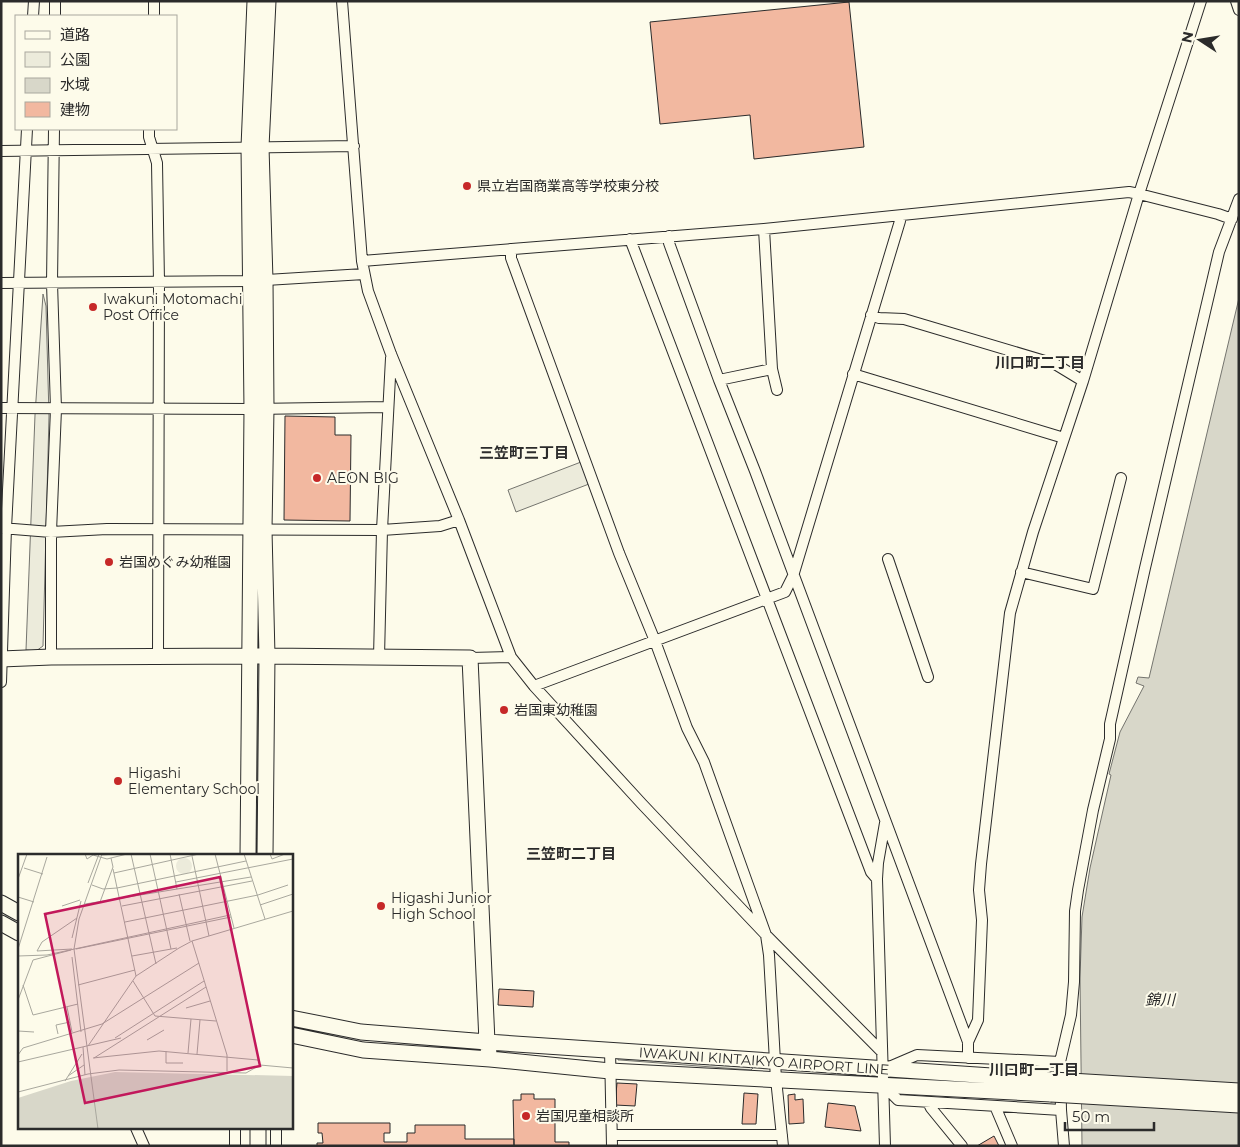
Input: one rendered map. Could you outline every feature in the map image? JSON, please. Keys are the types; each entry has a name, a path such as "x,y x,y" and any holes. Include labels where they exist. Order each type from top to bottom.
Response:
{"street":[{"path":"33,15 34,1"},
{"path":"55,1 55,15"},
{"path":"154,1 154,15"},
{"path":"248,854 249,657 257,529 259,408 255,1"},
{"path":"255,147 268,1"},
{"path":"342,1 362,261 368,291 391,354 459,520 511,657 534,686 642,804 766,935 882,1052"},
{"path":"968,1042 978,1020 982,920 979,890 981,864 1010,613 1200,1"},
{"path":"1236,1 1239,10"},
{"path":"1,682 7,408 18,283 27,130"},
{"path":"51,657 51,532 56,408 52,283 54,130"},
{"path":"149,130 156,163 159,282 158,657"},
{"path":"1,151 354,146"},
{"path":"362,261 511,248 764,230 1119,193 1139,194 1218,214 1232,220"},
{"path":"1064,1146 1060,1062 1071,1015 1074,982 1075,911 1078,890 1093,810 1110,738 1110,724 1145,568 1219,252 1239,199"},
{"path":"534,686 785,592 793,576 900,221 899,216"},
{"path":"764,230 772,369 777,390"},
{"path":"669,236 669,243 719,380 755,471 968,1042 968,1058"},
{"path":"630,239 631,246 871,872 877,879"},
{"path":"511,248 511,258 619,553 655,641 687,728 704,762 766,935 782,1140 612,1140 610,1050"},
{"path":"1,283 258,280 364,274"},
{"path":"871,315 879,318 904,319 1056,364 1083,381"},
{"path":"379,658 382,530 391,354"},
{"path":"719,380 772,369"},
{"path":"853,374 1064,438"},
{"path":"7,408 160,409 387,406"},
{"path":"1022,572 1093,589 1120,478"},
{"path":"4,528 51,532 107,529 382,530 440,526 459,520"},
{"path":"257,529 267,656 265,854"},
{"path":"888,560 928,677"},
{"path":"2,659 267,656 379,658 511,657"},
{"path":"470,658 487,1042 490,1059"},
{"path":"885,822 877,879 886,1146"},
{"path":"1,903 18,912"},
{"path":"1,923 18,932"},
{"name":"IWAKUNI KINTAIKYO AIRPORT LINE","path":"292,1018 361,1032 883,1070 1239,1105"},
{"name":"IWAKUNI KINTAIKYO AIRPORT LINE","path":"292,1035 363,1050 490,1059 610,1071 884,1086 1239,1091"},
{"path":"883,1070 918,1055 1060,1062"},
{"path":"884,1086 898,1100 1061,1110"},
{"path":"928,1102 962,1146"},
{"path":"995,1106 1012,1146"},
{"path":"137,1130 144,1146"},
{"path":"235,1130 235,1146"},
{"path":"258,1130 258,1146"},
{"path":"276,1130 276,1146"}],"green space":[{"path":"43,294 46,306 49,416 43,646 36,651 26,650 35,415"},
{"path":"581,462 589,484 516,512 508,490"},
{"path":"618,1057 753,1065 753,1068 751,1070 618,1060"}],"water":[{"name":"錦川","path":"1239,298 1239,1146 1082,1146 1080,978 1082,917 1090,868 1111,775 1109,774 1120,732 1144,686 1136,683 1138,677 1149,678"}],"building":[{"path":"849,2 864,147 754,159 750,115 660,124 650,22"},
{"name":"AEON BIG","path":"285,416 335,417 335,435 351,435 350,521 284,520"},
{"path":"499,989 534,991 533,1007 498,1005"},
{"path":"617,1083 637,1084 635,1106 615,1105"},
{"path":"744,1093 758,1094 756,1124 742,1124"},
{"path":"521,1094 534,1094 534,1099 555,1099 555,1142 569,1142 569,1146 514,1146 513,1100 521,1100"},
{"path":"795,1094 795,1100 803,1099 804,1123 789,1124 788,1095"},
{"path":"828,1103 855,1106 861,1131 825,1127"},
{"path":"318,1123 390,1123 390,1133 384,1133 384,1142 407,1142 407,1133 415,1133 415,1125 465,1125 465,1139 514,1139 514,1146 317,1146 317,1143 323,1143 322,1133 318,1133"},
{"path":"994,1136 999,1146 977,1146"}],"place":[{"name":"県立岩国商業高等学校東分校","path":"467,186"},
{"name":"Iwakuni Motomachi Post Office","path":"93,307"},
{"name":"AEON BIG","path":"317,478"},
{"name":"岩国めぐみ幼稚園","path":"109,562"},
{"name":"岩国東幼稚園","path":"504,710"},
{"name":"Higashi Elementary School","path":"118,781"},
{"name":"Higashi Junior High School","path":"381,906"},
{"name":"岩国児童相談所","path":"526,1116"}],"district":[{"name":"川口町二丁目","path":"1040,362"},
{"name":"三笠町三丁目","path":"524,452"},
{"name":"三笠町二丁目","path":"571,853"},
{"name":"川口町一丁目","path":"1034,1069"}]}
